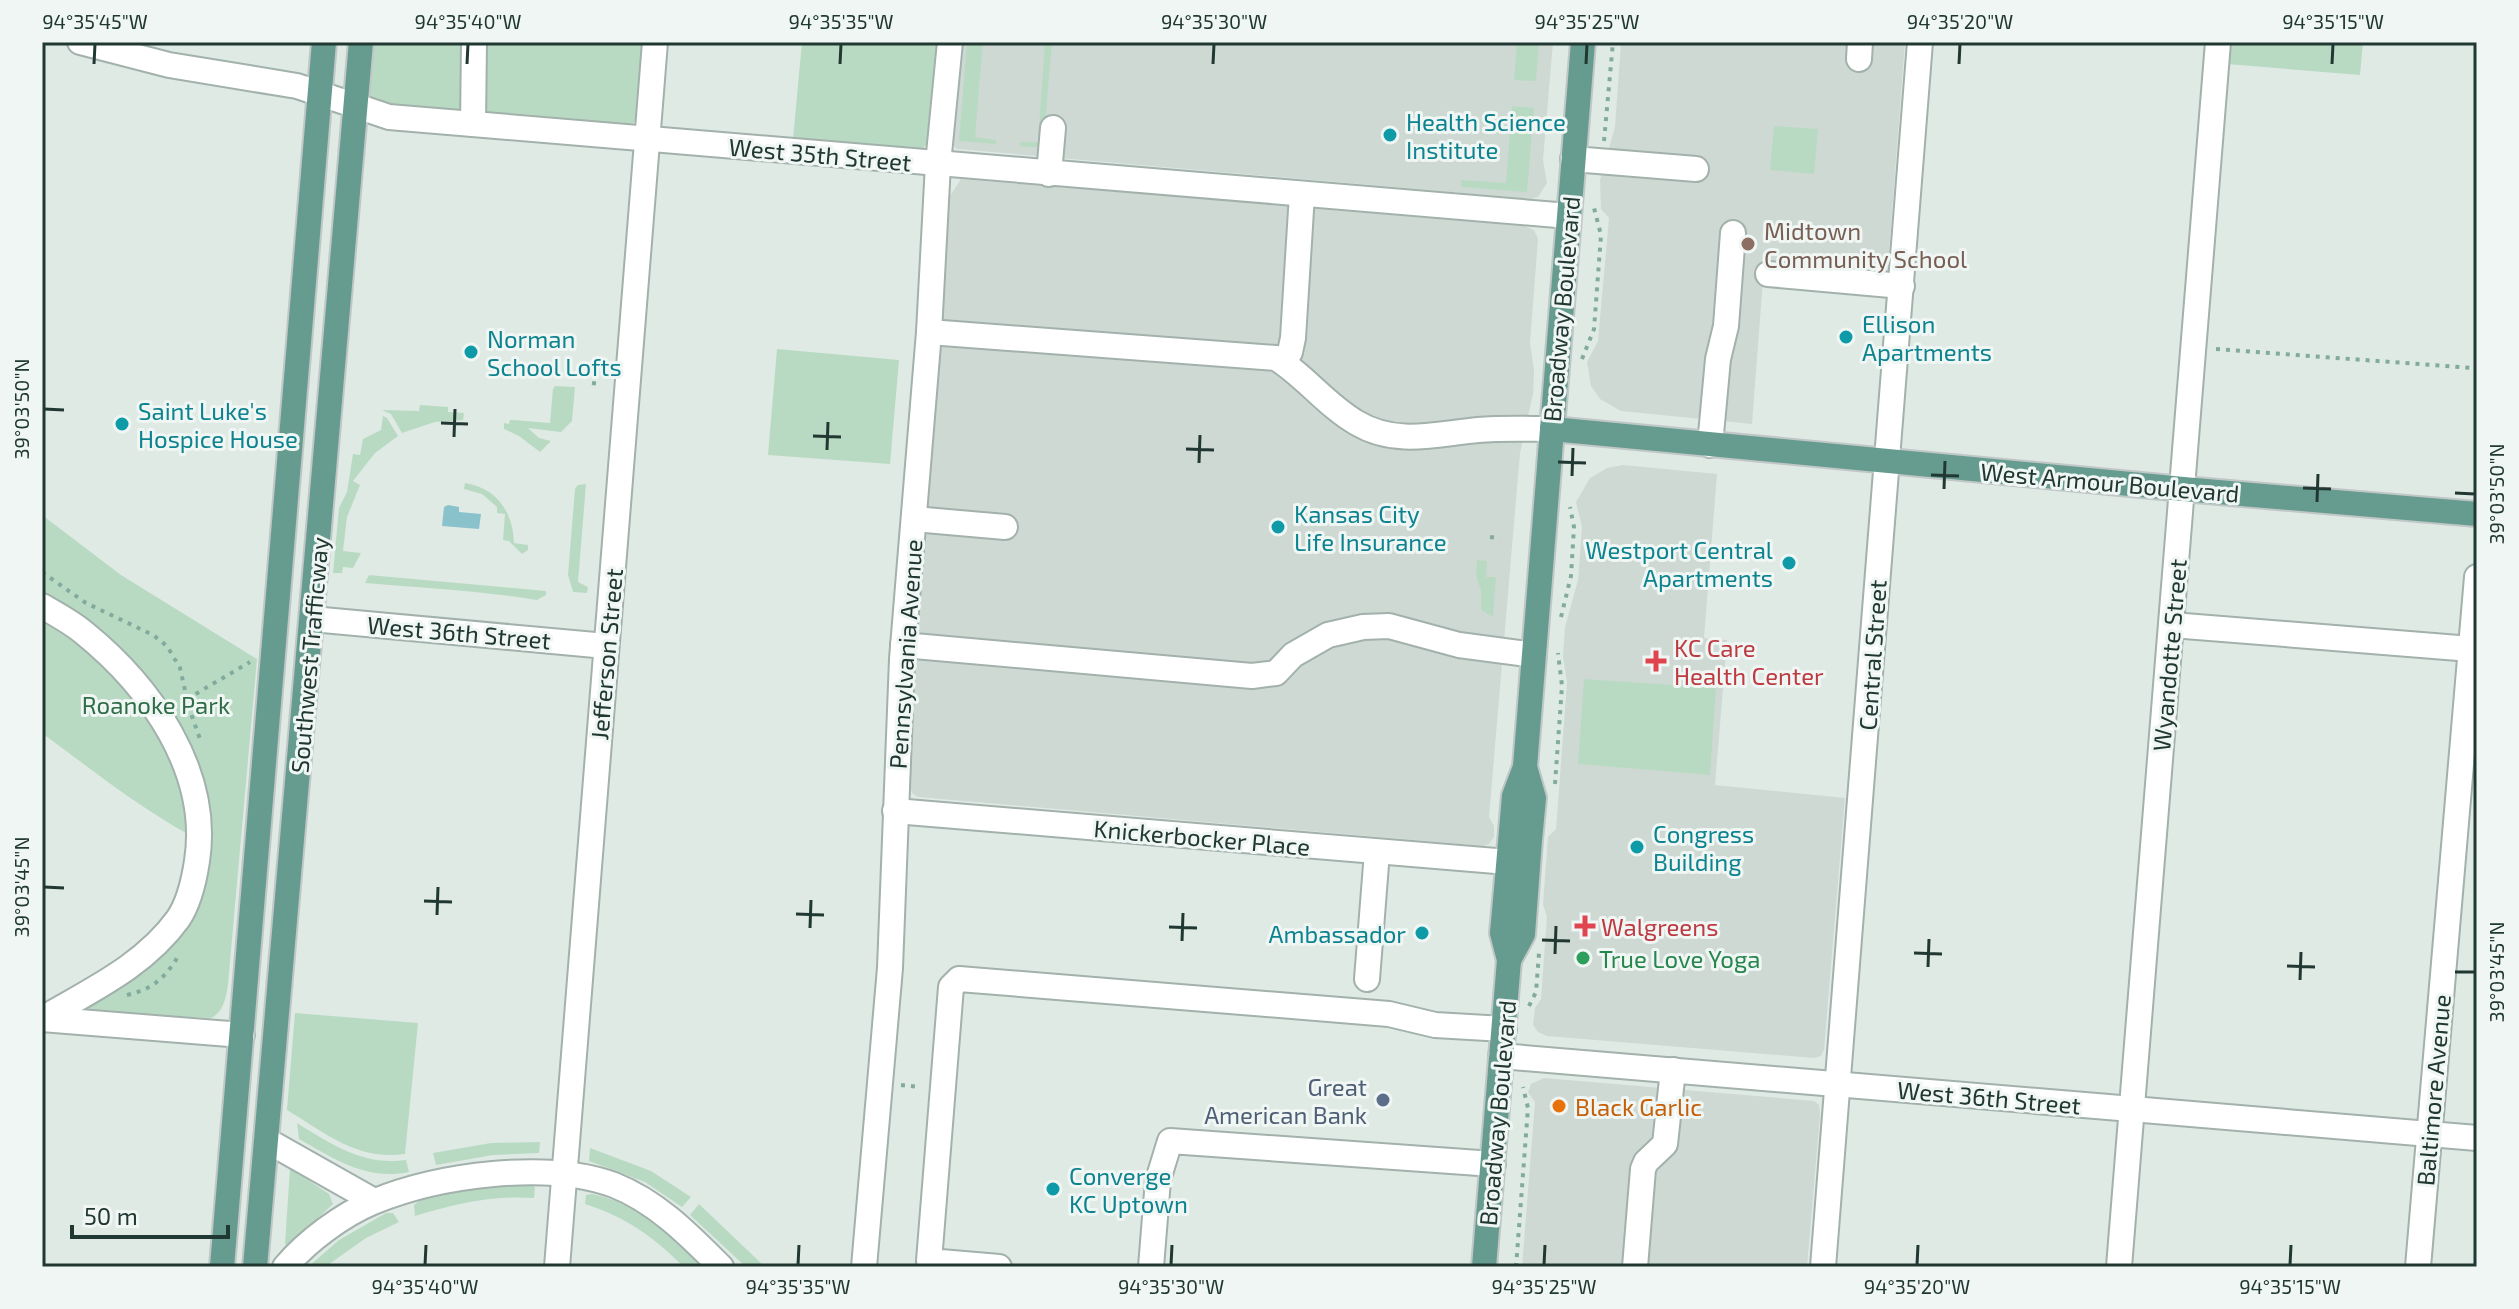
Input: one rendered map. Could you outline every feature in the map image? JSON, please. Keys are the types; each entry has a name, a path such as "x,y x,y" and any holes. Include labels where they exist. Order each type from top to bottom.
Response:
{"main road":[{"name":"Southwest Trafficway","path":"222,1267 324,42"},
{"name":"Southwest Trafficway","path":"255,1267 361,42"},
{"name":"Broadway Boulevard","path":"1484,1267 1509,960 1502,933 1514,796 1525,767 1546,653 1552,429 1583,42"},
{"name":"West Armour Boulevard","path":"1552,429 2477,514"},
{"name":"Broadway Boulevard","path":"1509,960 1523,934 1534,798 1525,767"}],"street":[{"name":"West 35th Street","path":"80,42 169,65 297,86 389,117 1569,216"},
{"path":"473,124 474,42"},
{"name":"Jefferson Street","path":"557,1267 655,42"},
{"name":"Pennsylvania Avenue","path":"864,1267 890,968 903,645 929,332 938,164 950,42"},
{"name":"Central Street","path":"1823,1267 1920,42"},
{"name":"Wyandotte Street","path":"2119,1267 2218,42"},
{"path":"1049,174 1053,128"},
{"path":"1573,159 1696,169"},
{"path":"1283,362 1290,352 1293,338 1302,194"},
{"path":"1710,445 1718,359 1726,326 1733,233"},
{"path":"1768,274 1902,286"},
{"path":"929,332 1276,358 1292,367 1321,398 1358,423 1402,438 1479,430 1552,429"},
{"path":"914,519 1005,527"},
{"name":"Baltimore Avenue","path":"2418,1267 2477,577"},
{"path":"42,606 81,630 115,660 145,693 175,740 189,772 197,806 199,848 193,884 179,917 142,959 42,1019"},
{"name":"West 36th Street","path":"312,619 606,646"},
{"path":"2172,625 2471,649"},
{"path":"903,645 1252,676 1276,673 1293,655 1328,635 1363,627 1389,626 1459,645 1546,653"},
{"name":"Knickerbocker Place","path":"895,811 1508,862"},
{"path":"1367,979 1377,852"},
{"path":"999,1267 929,1261 951,987 959,979 1389,1014 1435,1025 1504,1029"},
{"path":"42,1019 242,1035"},
{"name":"West 36th Street","path":"1501,1056 2477,1138"},
{"path":"1635,1267 1643,1169 1665,1144 1673,1070"},
{"path":"266,1140 374,1201"},
{"path":"1151,1267 1158,1180 1170,1141 1493,1164"},
{"path":"285,1267 296,1254 349,1215 374,1201 461,1177 539,1172 565,1174 614,1185 661,1210 721,1267"}],"path":[{"path":"1598,161 1606,133 1613,42"},
{"path":"1580,368 1593,335 1601,235 1592,199"},
{"path":"2216,349 2472,368"},
{"path":"592,383 599,384"},
{"path":"1559,628 1571,576 1574,527 1570,496"},
{"path":"1490,537 1500,538"},
{"path":"42,572 86,603 153,635 167,646 180,668 201,743"},
{"path":"1546,653 1562,686 1554,791"},
{"path":"187,699 253,660"},
{"path":"1528,1018 1537,987 1540,939"},
{"path":"99,986 107,1000 153,987 172,968 184,946"},
{"path":"1516,1267 1528,1108 1523,1083"},
{"path":"905,1086 913,1086"}],"shaded area":[{"path":"957,42 1553,42 1543,160 1547,183 1538,197 1531,199 957,149 951,143"},
{"name":"Midtown Community School","path":"1621,42 1905,42 1887,278 1764,267 1752,424 1621,411 1600,399 1591,386 1587,362 1598,341 1609,218 1601,209 1600,180 1615,127"},
{"path":"961,179 1524,226 1534,230 1538,239 1530,343 1534,370 1533,394 1520,453 1489,817 1494,826 1494,837 1489,844 1483,846 918,797 912,793 907,777 949,197"},
{"path":"1623,465 1717,474 1704,638 1727,640 1715,785 1845,798 1824,1050 1821,1056 1814,1058 1547,1036 1538,1032 1533,1025 1535,1008 1541,999 1547,917 1543,904 1548,837 1556,829 1567,683 1563,656 1565,627 1578,580 1582,527 1576,502 1590,478 1607,468"},
{"path":"1544,1078 1814,1101 1819,1105 1820,1115 1807,1267 1522,1267 1535,1102 1528,1092 1531,1084"}],"green space":[{"path":"373,42 644,42 638,117 632,125 378,103 369,96"},
{"path":"802,42 937,42 928,143 920,151 793,139"},
{"path":"967,42 983,42 975,137 995,140 995,144 959,141"},
{"path":"1045,42 1052,42 1043,148 1020,146 1020,142 1038,142"},
{"path":"1517,42 1539,42 1536,81 1514,80"},
{"path":"2229,42 2363,42 2360,75 2227,64"},
{"path":"1512,106 1534,108 1527,192 1461,187 1461,180 1506,183"},
{"path":"1774,126 1818,129 1814,174 1770,170"},
{"path":"777,349 899,360 890,464 768,455"},
{"path":"555,386 575,387 572,421 561,432 528,428 539,438 551,441 540,452 504,429 504,423 509,424 513,420 550,423"},
{"path":"420,405 448,407 448,412 464,413 463,420 435,422 402,433 391,414 382,410 419,411"},
{"path":"383,416 398,436 375,453 353,481 360,485 347,517 343,551 361,553 353,568 343,567 342,573 333,573 339,508 347,492 353,454 360,455 363,439 381,430"},
{"path":"465,483 486,490 501,503 510,521 514,543 528,545 528,550 522,554 509,541 503,540 505,514 497,513 497,507 482,494 464,489"},
{"path":"586,484 578,582 588,587 587,593 573,592 568,575 575,489 578,485"},
{"name":"Roanoke Park","path":"42,515 121,575 257,659 228,986 221,1008 211,1018 91,1013 89,1008 90,1004 154,958 207,844 143,806 42,733"},
{"path":"1477,560 1487,561 1486,577 1496,577 1493,617 1481,610"},
{"path":"369,575 546,591 546,595 537,600 365,583"},
{"path":"1584,679 1716,688 1710,775 1578,764"},
{"path":"295,1013 418,1023 405,1154 388,1155 357,1149 287,1110"},
{"path":"297,1123 362,1157 406,1160 409,1172 365,1171 338,1161 299,1139"},
{"path":"540,1142 539,1153 493,1155 436,1165 433,1153 491,1143"},
{"path":"590,1148 651,1171 691,1197 682,1207 645,1182 589,1161"},
{"path":"290,1168 329,1194 333,1204 287,1247 285,1244"},
{"path":"501,1184 530,1184 535,1187 534,1198 474,1201 415,1216 414,1205 431,1195"},
{"path":"586,1195 609,1198 639,1213 666,1232 703,1266 684,1267 639,1229 585,1204"},
{"path":"699,1204 765,1267 746,1267 690,1215"},
{"path":"386,1213 393,1213 399,1222 366,1238 325,1267 308,1267 339,1240"}],"water":[{"path":"444,507 459,507 459,512 481,514 479,529 442,526"}],"place":[{"name":"Health Science Institute","path":"1390,135"},
{"name":"Midtown Community School","path":"1748,244"},
{"name":"Ellison Apartments","path":"1846,337"},
{"name":"Norman School Lofts","path":"471,352"},
{"name":"Saint Luke's Hospice House","path":"122,424"},
{"name":"Kansas City Life Insurance","path":"1278,527"},
{"name":"Westport Central Apartments","path":"1789,563"},
{"name":"KC Care Health Center","path":"1656,661"},
{"name":"Congress Building","path":"1637,847"},
{"name":"Walgreens","path":"1585,926"},
{"name":"Ambassador","path":"1422,933"},
{"name":"True Love Yoga","path":"1583,958"},
{"name":"Great American Bank","path":"1383,1100"},
{"name":"Black Garlic","path":"1559,1106"},
{"name":"Converge KC Uptown","path":"1053,1189"}]}
